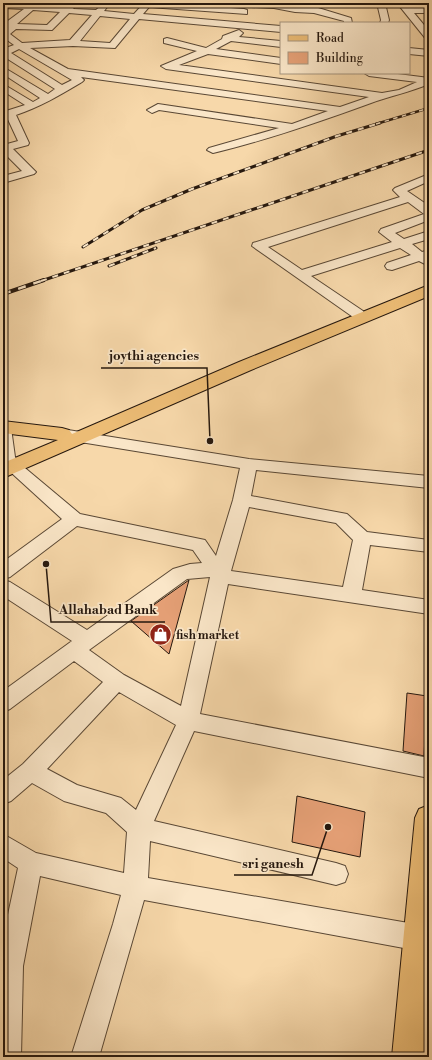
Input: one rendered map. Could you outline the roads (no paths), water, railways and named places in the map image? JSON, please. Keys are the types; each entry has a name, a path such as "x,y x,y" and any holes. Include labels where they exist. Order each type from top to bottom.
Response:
{"main road":[{"path":"6,463 429,285"},
{"path":"3,428 71,435 245,366 429,290"},
{"path":"409,1057 429,818"}],"street":[{"path":"5,3 3,5 34,5 68,11 217,24 225,23 254,5"},
{"path":"49,28 68,11 74,3"},
{"path":"72,43 107,3"},
{"path":"3,52 20,46 72,43 112,46 138,17 148,3 221,6 244,12"},
{"path":"230,3 274,5 294,9 316,10 348,20 348,22"},
{"path":"381,3 384,22"},
{"path":"4,147 24,143 6,111 33,106 79,80 20,46 5,34 9,24 14,22 34,5"},
{"path":"403,6 411,11 429,10"},
{"path":"403,6 426,34"},
{"path":"225,23 240,29 279,38"},
{"path":"9,24 66,29 82,32"},
{"path":"230,38 240,29"},
{"path":"9,37 82,32"},
{"path":"156,72 184,58 207,51 218,41 230,38 279,38"},
{"path":"167,41 280,68"},
{"path":"218,41 280,54"},
{"path":"410,42 429,44"},
{"path":"410,51 429,53"},
{"path":"3,52 63,90"},
{"path":"184,58 280,68"},
{"path":"410,60 429,61"},
{"path":"6,74 33,70 52,65"},
{"path":"166,66 382,96"},
{"path":"252,99 267,80 280,68"},
{"path":"65,72 278,103 340,110"},
{"path":"6,74 48,98"},
{"path":"218,83 227,74"},
{"path":"300,74 314,78 341,80"},
{"path":"128,82 151,75 218,83 362,105"},
{"path":"96,88 106,78"},
{"path":"293,94 314,78"},
{"path":"368,78 429,81"},
{"path":"368,78 402,92"},
{"path":"213,150 293,127 340,110 362,105 382,96 402,92 429,81"},
{"path":"3,87 33,106"},
{"path":"191,124 203,113 207,102 219,94"},
{"path":"157,97 172,98"},
{"path":"207,102 229,105"},
{"path":"271,112 278,103"},
{"path":"152,110 158,107 293,127"},
{"path":"293,115 315,119"},
{"path":"236,130 266,135"},
{"path":"3,180 30,172 4,147"},
{"path":"429,177 398,190 429,212"},
{"path":"358,314 258,246 408,198"},
{"path":"426,257 402,244 385,232 429,216"},
{"path":"301,275 402,244 426,239"},
{"path":"392,266 426,257"},
{"path":"3,428 6,463 74,519 199,546 218,573"},
{"path":"71,435 249,464 427,482"},
{"path":"85,1057 126,924 135,887 139,828 188,721 218,573 242,500 249,464"},
{"path":"242,500 341,518 362,538 429,546"},
{"path":"3,572 74,519"},
{"path":"351,596 362,538"},
{"path":"3,702 180,574 190,570 218,573 351,596 429,607"},
{"path":"3,588 80,645 117,681 188,721 429,768"},
{"path":"3,794 31,771 117,681"},
{"path":"31,771 72,794 113,805 139,828 336,874"},
{"path":"3,845 31,863 135,887 420,938"},
{"path":"6,1057 6,986 31,863"}],"railway":[{"path":"376,124 429,108"},
{"path":"83,247 142,210 192,189 337,136 380,123"},
{"path":"41,281 429,150"},
{"path":"109,266 156,248"},
{"path":"3,294 44,280"}],"place":[{"name":"joythi agencies","path":"210,441"},
{"name":"Allahabad Bank","path":"46,564"},
{"name":"fish market","path":"161,635"},
{"name":"sri ganesh","path":"328,827"}]}
